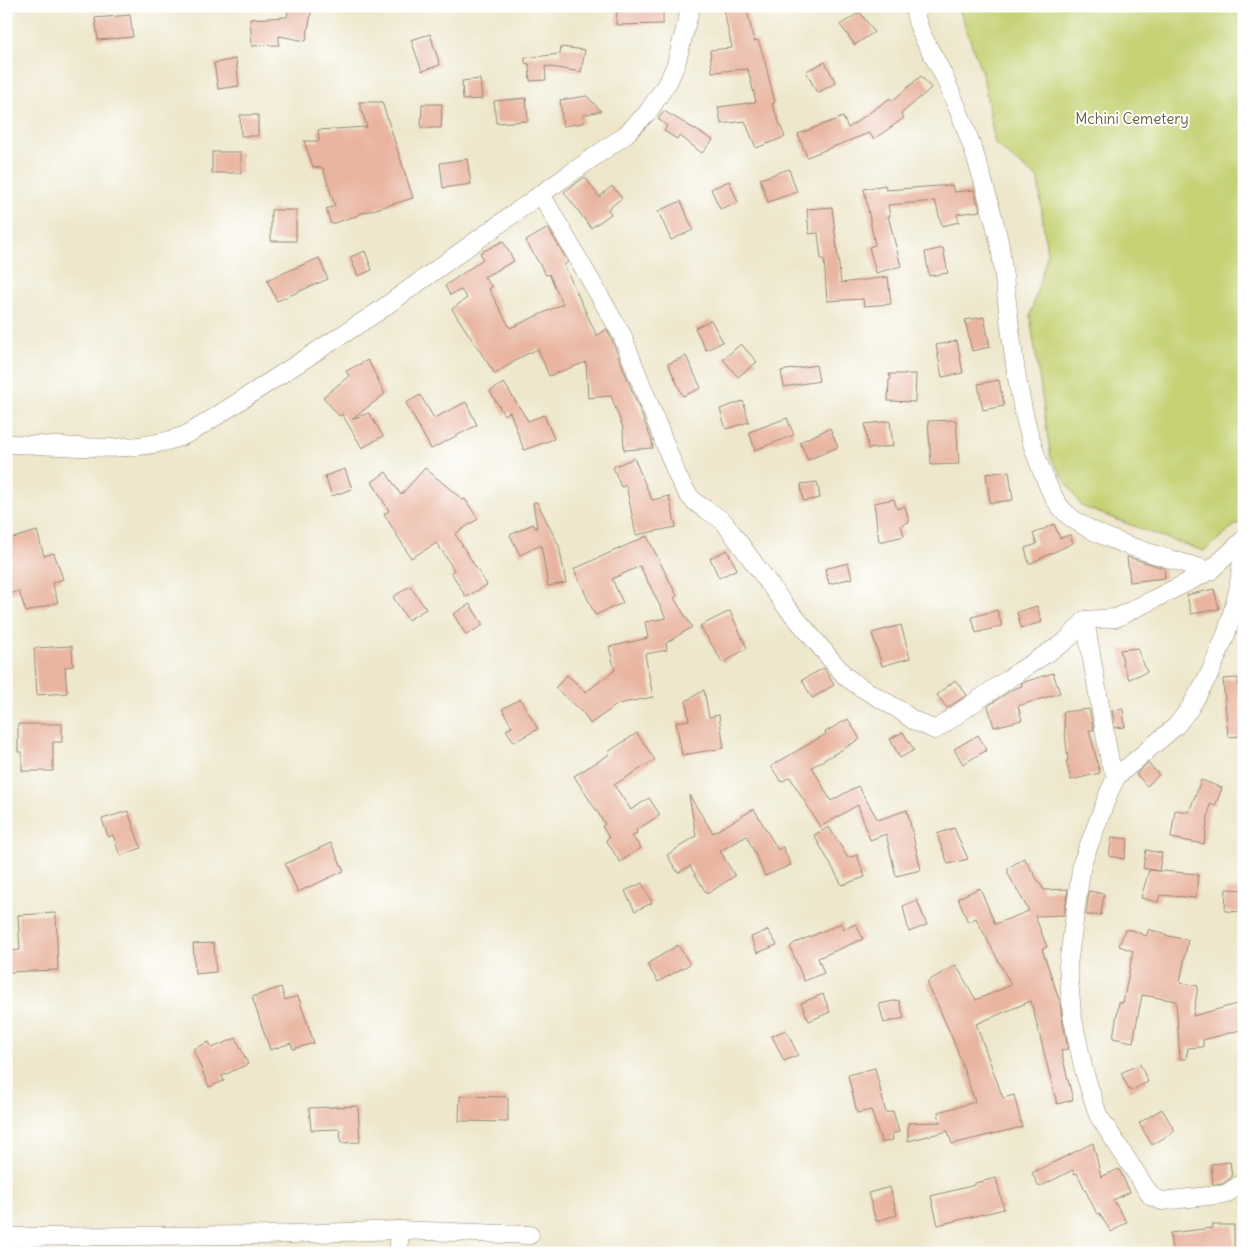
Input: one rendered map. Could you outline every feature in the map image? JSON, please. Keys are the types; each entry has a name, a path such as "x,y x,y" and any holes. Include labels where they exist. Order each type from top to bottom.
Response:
{"street":[{"path":"6,444 118,448 147,445 181,437 201,426 376,313 624,136 648,112 669,80 676,64 691,6"},
{"path":"914,6 921,33 944,77 963,122 982,176 1000,245 1007,309 1023,410 1034,452 1050,492 1062,510 1084,527 1115,540 1210,571"},
{"path":"541,194 622,335 674,468 684,488 693,500 724,522 784,604 845,676 913,720 935,730 1066,641 1085,620 1116,618 1210,571 1244,539"},
{"path":"1244,544 1236,599 1228,632 1210,672 1190,708 1176,726 1118,776 1110,790 1082,863 1068,965 1072,1014 1084,1071 1098,1115 1150,1196 1162,1200 1226,1194 1244,1182"},
{"path":"1085,620 1110,762 1118,776"},
{"path":"6,1237 265,1235 399,1230 530,1235"},
{"path":"399,1230 399,1253"}],"green space":[{"name":"Mchini Cemetery","path":"958,6 1244,6 1244,521 1234,526 1204,551 1081,506 1051,458 1030,316 1047,255 1038,179 995,144 983,76"}],"building":[{"path":"289,6 312,8 306,41 279,36 279,45 252,46 250,19 287,17"},
{"path":"617,6 663,7 663,24 616,25"},
{"path":"723,6 746,6 754,41 758,40 764,58 775,103 772,104 785,137 756,148 745,121 721,124 718,107 756,102 748,69 712,72 710,50 732,48"},
{"path":"860,12 874,32 855,45 840,25"},
{"path":"130,15 133,37 98,40 95,18"},
{"path":"430,34 440,65 422,71 411,40"},
{"path":"561,47 585,50 581,72 545,66 546,80 530,81 529,64 525,63 525,58 560,54"},
{"path":"236,59 239,86 218,89 214,63"},
{"path":"825,62 836,83 817,93 806,71"},
{"path":"921,76 931,88 901,114 904,118 874,139 869,133 807,157 798,134 843,117 848,128 890,98 892,101"},
{"path":"480,79 482,99 463,100 462,81"},
{"path":"587,96 601,111 583,115 584,123 563,126 560,100"},
{"path":"526,98 528,121 496,123 494,101"},
{"path":"359,102 382,102 413,198 331,224 326,209 335,206 323,168 313,167 304,141 319,141 318,130 367,127"},
{"path":"422,104 442,104 441,128 421,128"},
{"path":"664,111 713,140 702,153 679,135 677,139 664,131 667,126 658,119"},
{"path":"240,115 258,115 258,136 241,136"},
{"path":"212,152 241,152 241,173 212,173"},
{"path":"467,159 471,184 443,188 440,163"},
{"path":"789,169 797,192 768,202 760,179"},
{"path":"585,177 599,197 612,186 622,198 608,209 611,214 591,228 564,192"},
{"path":"729,181 738,202 720,209 711,189"},
{"path":"885,185 886,190 952,185 954,192 974,190 980,211 957,214 959,222 942,226 935,201 888,205 890,216 888,216 901,266 876,273 869,247 875,245 864,189"},
{"path":"681,201 693,230 671,240 658,211"},
{"path":"832,207 841,283 888,277 891,304 864,306 863,299 827,301 824,259 821,259 818,233 809,234 807,209"},
{"path":"271,210 296,210 296,241 271,241"},
{"path":"548,228 568,262 564,265 597,336 607,329 652,441 653,448 624,450 623,428 611,396 588,398 586,362 549,376 538,349 495,374 452,309 467,298 461,290 450,295 445,286 483,259 480,253 503,241 514,261 484,277 492,287 489,289 510,328 563,304 549,274 546,275 526,241"},
{"path":"943,248 948,273 929,276 925,252"},
{"path":"365,251 372,270 358,276 350,257"},
{"path":"319,258 328,279 277,301 267,280"},
{"path":"984,317 990,347 972,351 965,320"},
{"path":"711,320 723,342 706,350 695,328"},
{"path":"957,341 963,373 942,377 936,345"},
{"path":"741,344 757,362 738,377 723,359"},
{"path":"686,356 701,388 683,396 668,364"},
{"path":"368,360 385,394 352,419 369,413 383,436 362,448 342,414 339,416 323,397 349,376 346,371"},
{"path":"816,365 819,381 784,387 781,371"},
{"path":"889,374 916,374 915,402 888,401 889,380 891,379"},
{"path":"999,380 1004,406 983,410 978,384"},
{"path":"504,383 528,421 544,415 554,439 524,450 510,412 504,415 490,391"},
{"path":"420,395 434,418 466,402 477,425 431,449 406,403"},
{"path":"743,401 749,422 726,429 720,409"},
{"path":"787,418 794,435 755,450 749,432"},
{"path":"956,420 959,464 931,465 928,421"},
{"path":"890,421 893,446 868,449 865,424"},
{"path":"830,428 838,447 808,460 800,442"},
{"path":"634,458 652,500 669,496 676,527 636,535 626,485 621,487 613,467"},
{"path":"425,468 463,500 465,499 478,519 455,534 487,585 466,597 451,572 454,570 437,543 411,558 384,514 389,511 372,482 386,472 401,495"},
{"path":"345,469 352,489 332,496 325,476"},
{"path":"1009,471 1013,500 990,503 986,474"},
{"path":"817,482 820,498 803,501 801,484"},
{"path":"894,499 897,509 905,506 909,522 901,525 904,536 879,542 874,503"},
{"path":"537,502 559,546 566,583 548,586 541,545 520,555 510,535 533,524 537,528 533,503"},
{"path":"1054,524 1060,538 1070,535 1073,543 1029,564 1025,548 1037,544 1033,534"},
{"path":"37,531 44,556 54,553 63,579 52,583 58,602 26,612 19,591 10,594 6,581 6,540"},
{"path":"647,536 677,596 674,598 692,627 666,643 667,650 645,654 653,697 618,704 590,724 585,715 555,688 567,675 586,692 615,670 609,647 648,638 645,622 666,618 640,566 612,579 623,603 595,615 574,569"},
{"path":"727,550 737,569 719,578 710,558"},
{"path":"1127,557 1164,568 1165,578 1130,582"},
{"path":"848,563 852,578 829,584 825,569"},
{"path":"410,586 426,609 408,620 393,597"},
{"path":"1214,589 1219,609 1191,614 1187,595"},
{"path":"470,604 483,625 466,635 453,614"},
{"path":"1037,606 1042,622 1021,628 1017,612"},
{"path":"997,610 1002,626 976,633 972,617"},
{"path":"730,611 747,648 723,663 700,626"},
{"path":"901,625 910,658 882,666 872,633"},
{"path":"72,646 73,666 65,667 67,693 37,695 34,648"},
{"path":"1137,648 1147,672 1129,679 1122,662 1120,650"},
{"path":"824,668 834,685 812,698 802,680"},
{"path":"1053,673 1060,693 1018,706 1022,720 994,727 988,706 1013,689 1022,686 1021,683"},
{"path":"1238,678 1242,736 1228,737 1223,679"},
{"path":"955,680 967,695 947,708 937,695"},
{"path":"704,690 709,717 719,715 724,748 682,755 676,722 689,720 686,701"},
{"path":"520,699 538,729 514,742 506,730 512,727 502,709"},
{"path":"1089,709 1094,730 1089,730 1100,773 1071,780 1066,761 1068,761 1063,712"},
{"path":"1123,709 1125,727 1115,728 1112,710"},
{"path":"848,719 860,739 812,767 831,801 858,786 878,820 907,810 921,870 896,876 886,834 870,840 858,805 820,827 790,777 781,782 771,766"},
{"path":"18,724 62,724 62,742 53,742 53,771 22,771 22,752 18,752"},
{"path":"903,732 914,750 900,758 890,739"},
{"path":"637,733 655,760 614,785 631,810 649,798 660,815 636,830 637,833 632,836 641,848 620,862 606,840 609,838 602,826 605,824 574,776 610,754 608,752"},
{"path":"978,735 987,750 963,764 954,749"},
{"path":"1148,763 1159,775 1147,786 1136,774"},
{"path":"1201,780 1222,788 1215,806 1210,804 1204,844 1171,838 1175,810 1189,812"},
{"path":"689,795 713,833 754,809 778,850 783,847 791,865 765,876 747,836 720,851 735,876 707,894 690,866 678,873 667,855 696,836"},
{"path":"128,811 141,848 120,856 113,835 108,837 102,819"},
{"path":"829,827 848,858 857,855 865,877 842,885 814,835"},
{"path":"954,828 968,859 948,864 937,834"},
{"path":"1112,837 1128,839 1124,859 1109,856"},
{"path":"331,843 344,871 298,892 285,864"},
{"path":"1146,850 1162,853 1159,871 1143,868"},
{"path":"1024,858 1044,890 1068,889 1064,915 1035,916 1047,947 1042,949 1060,1002 1068,1049 1061,1051 1073,1100 1057,1104 1031,1001 976,1024 1003,1098 1014,1095 1022,1127 952,1144 948,1131 908,1141 908,1123 940,1122 938,1112 975,1102 956,1047 937,1003 928,988 928,981 956,965 976,1000 1011,985 976,918 968,922 958,898 980,888 995,924 1029,911 1008,874 1008,868"},
{"path":"1149,870 1198,874 1196,898 1160,895 1158,902 1141,898"},
{"path":"642,883 652,903 635,911 625,891"},
{"path":"1226,889 1244,890 1244,912 1225,911"},
{"path":"1089,891 1104,894 1101,915 1086,915"},
{"path":"917,900 927,925 909,932 903,906"},
{"path":"56,913 58,970 9,972 9,951 20,950 18,915"},
{"path":"842,923 844,929 856,924 863,939 818,958 824,973 804,981 790,947 795,943"},
{"path":"1149,929 1168,936 1188,940 1180,983 1198,986 1193,1016 1244,1002 1244,1029 1203,1040 1203,1047 1188,1048 1186,1059 1180,1059 1176,1001 1142,995 1133,1042 1113,1038 1119,1002 1123,1003 1133,951 1119,946 1125,930 1132,930 1146,936"},
{"path":"768,930 777,945 757,953 751,937"},
{"path":"214,943 216,972 195,974 193,944"},
{"path":"678,945 690,964 658,982 647,964"},
{"path":"281,987 285,1000 298,996 314,1043 293,1049 291,1043 270,1050 252,997"},
{"path":"823,994 830,1012 809,1021 801,1003"},
{"path":"899,1000 904,1018 884,1023 879,1004"},
{"path":"786,1030 798,1055 784,1061 772,1036"},
{"path":"236,1038 248,1064 222,1076 224,1081 209,1087 193,1049 209,1042 212,1048"},
{"path":"1140,1064 1148,1082 1130,1091 1121,1073"},
{"path":"875,1068 886,1113 893,1111 899,1132 892,1134 893,1140 882,1143 871,1110 857,1113 848,1075"},
{"path":"460,1096 508,1097 508,1122 459,1121"},
{"path":"358,1106 360,1142 341,1143 340,1129 311,1130 309,1108"},
{"path":"1162,1109 1175,1131 1152,1145 1139,1123"},
{"path":"1093,1143 1101,1177 1119,1169 1130,1192 1113,1200 1127,1222 1111,1232 1099,1213 1097,1214 1077,1173 1074,1174 1073,1170 1039,1187 1032,1173"},
{"path":"1230,1162 1232,1177 1222,1184 1213,1185 1211,1164"},
{"path":"996,1178 1004,1209 938,1225 931,1196"},
{"path":"890,1187 897,1215 876,1221 868,1193"},
{"path":"1212,1225 1234,1225 1234,1252 1172,1253 1170,1233 1212,1228"}]}
